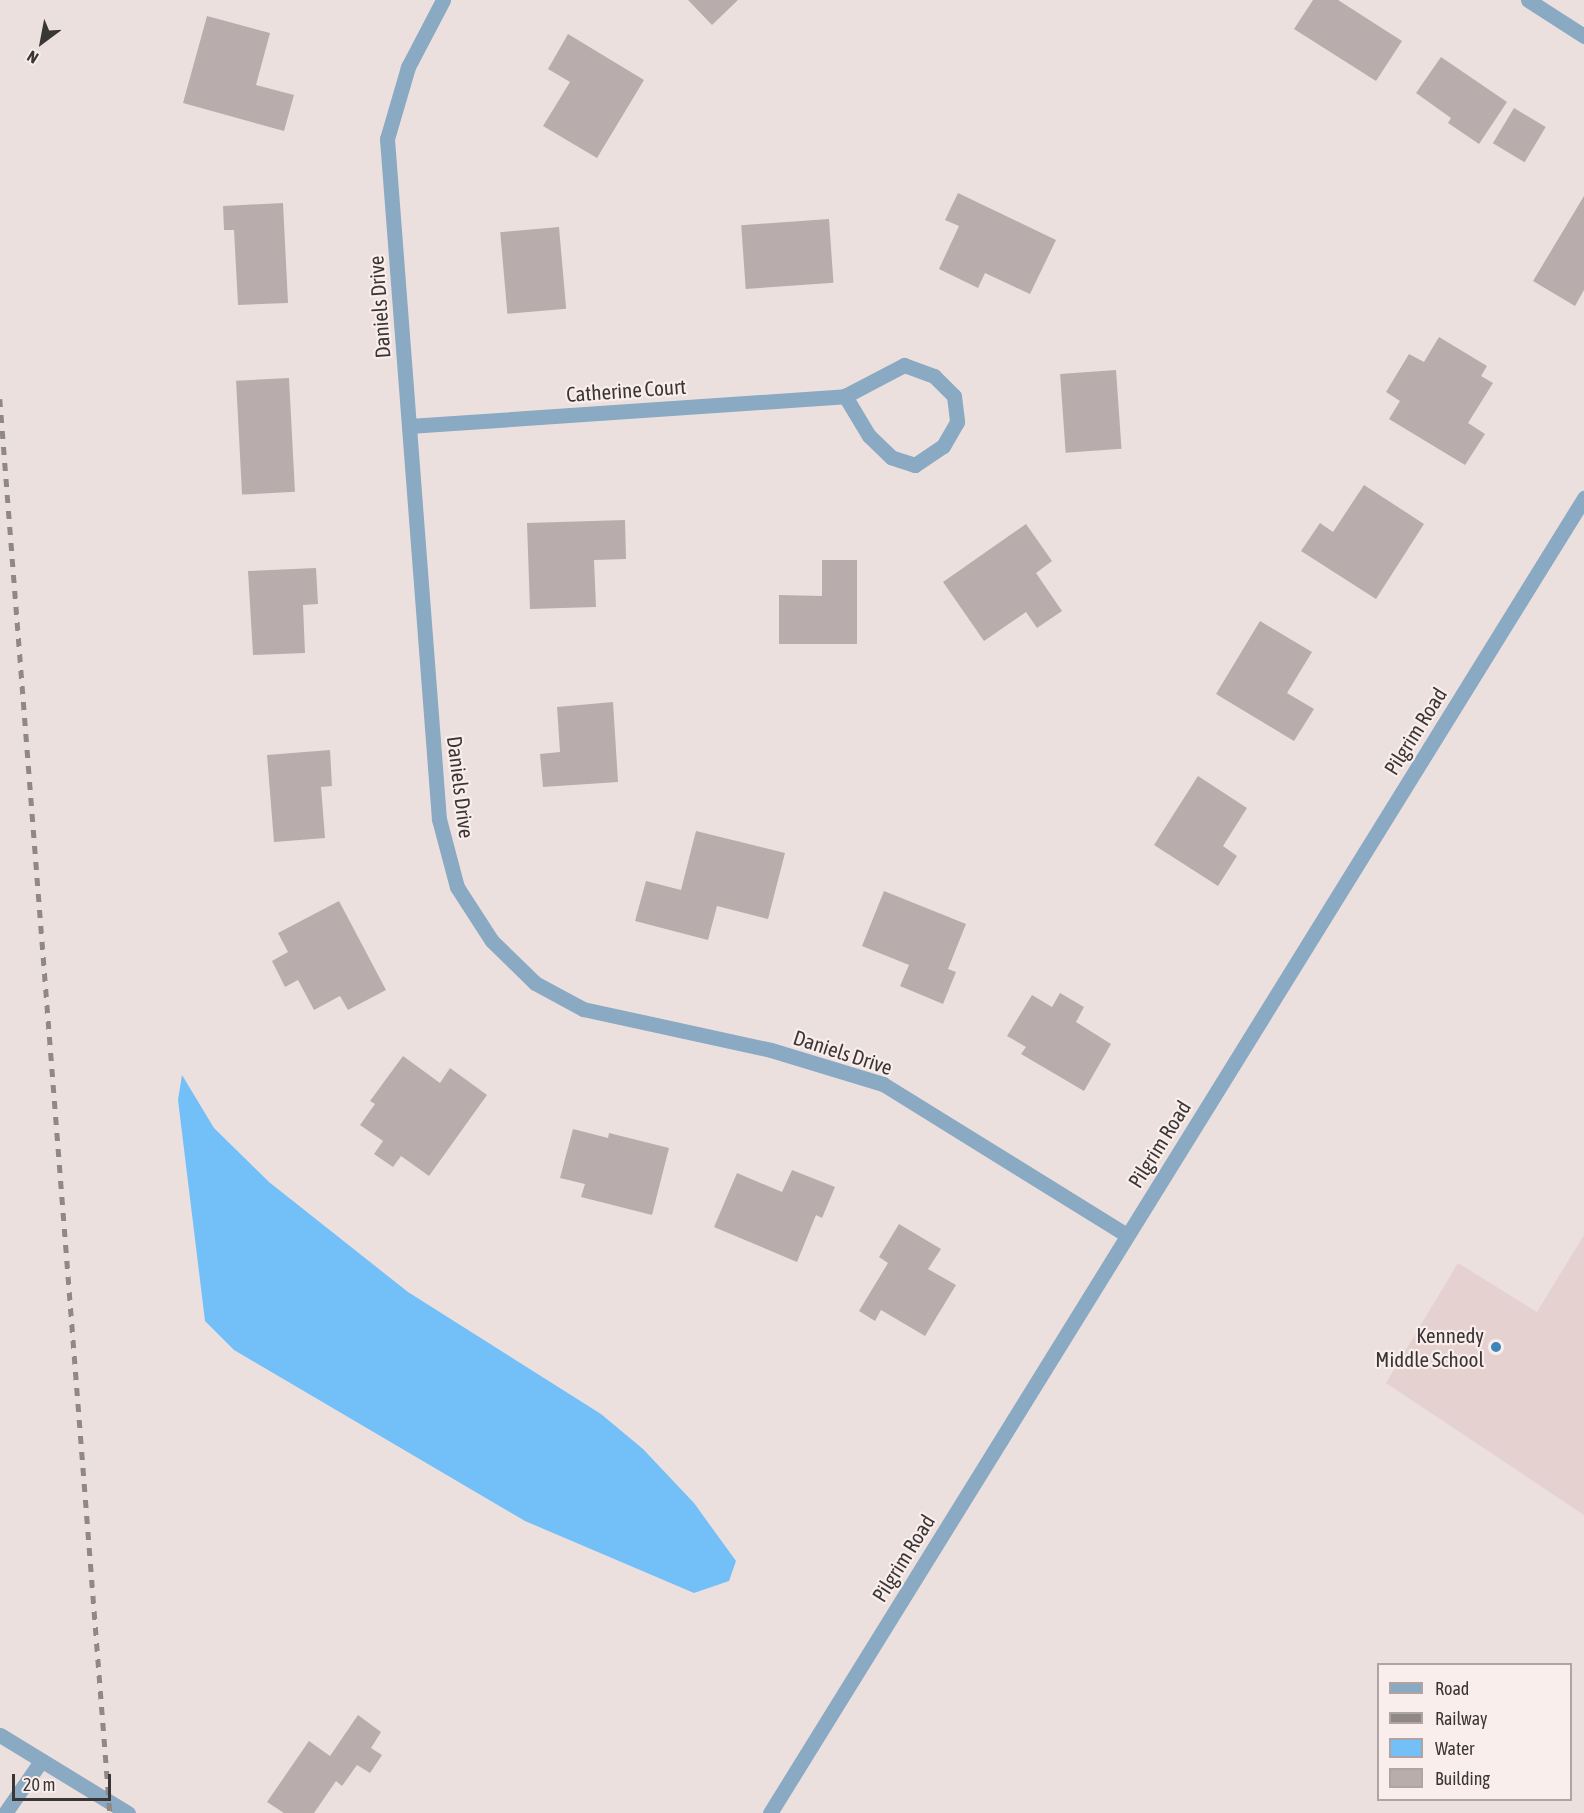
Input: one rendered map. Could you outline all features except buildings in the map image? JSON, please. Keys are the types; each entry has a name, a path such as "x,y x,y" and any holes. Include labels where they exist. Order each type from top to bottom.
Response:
{"street":[{"name":"Daniels Drive","path":"443,0 408,67 387,139 439,819 457,887 492,941 534,983 583,1009 771,1050 883,1084 1127,1235"},
{"path":"1528,0 1584,36"},
{"name":"Catherine Court","path":"409,426 845,396 904,365 934,376 954,396 957,422 943,446 915,465 891,457 869,436 845,396"},
{"name":"Pilgrim Road","path":"770,1813 1584,498"},
{"path":"0,1735 128,1813"},
{"path":"5,1813 41,1761"}],"shaded area":[{"name":"Kennedy Middle School","path":"1584,1235 1584,1515 1386,1383 1458,1263 1537,1312"}],"water":[{"path":"182,1075 214,1128 269,1182 408,1292 601,1414 643,1449 694,1503 736,1561 729,1581 694,1593 525,1521 234,1350 205,1321 178,1100"}],"railway":[{"path":"0,399 110,1813"}],"place":[{"name":"Kennedy Middle School","path":"1496,1347"}]}
